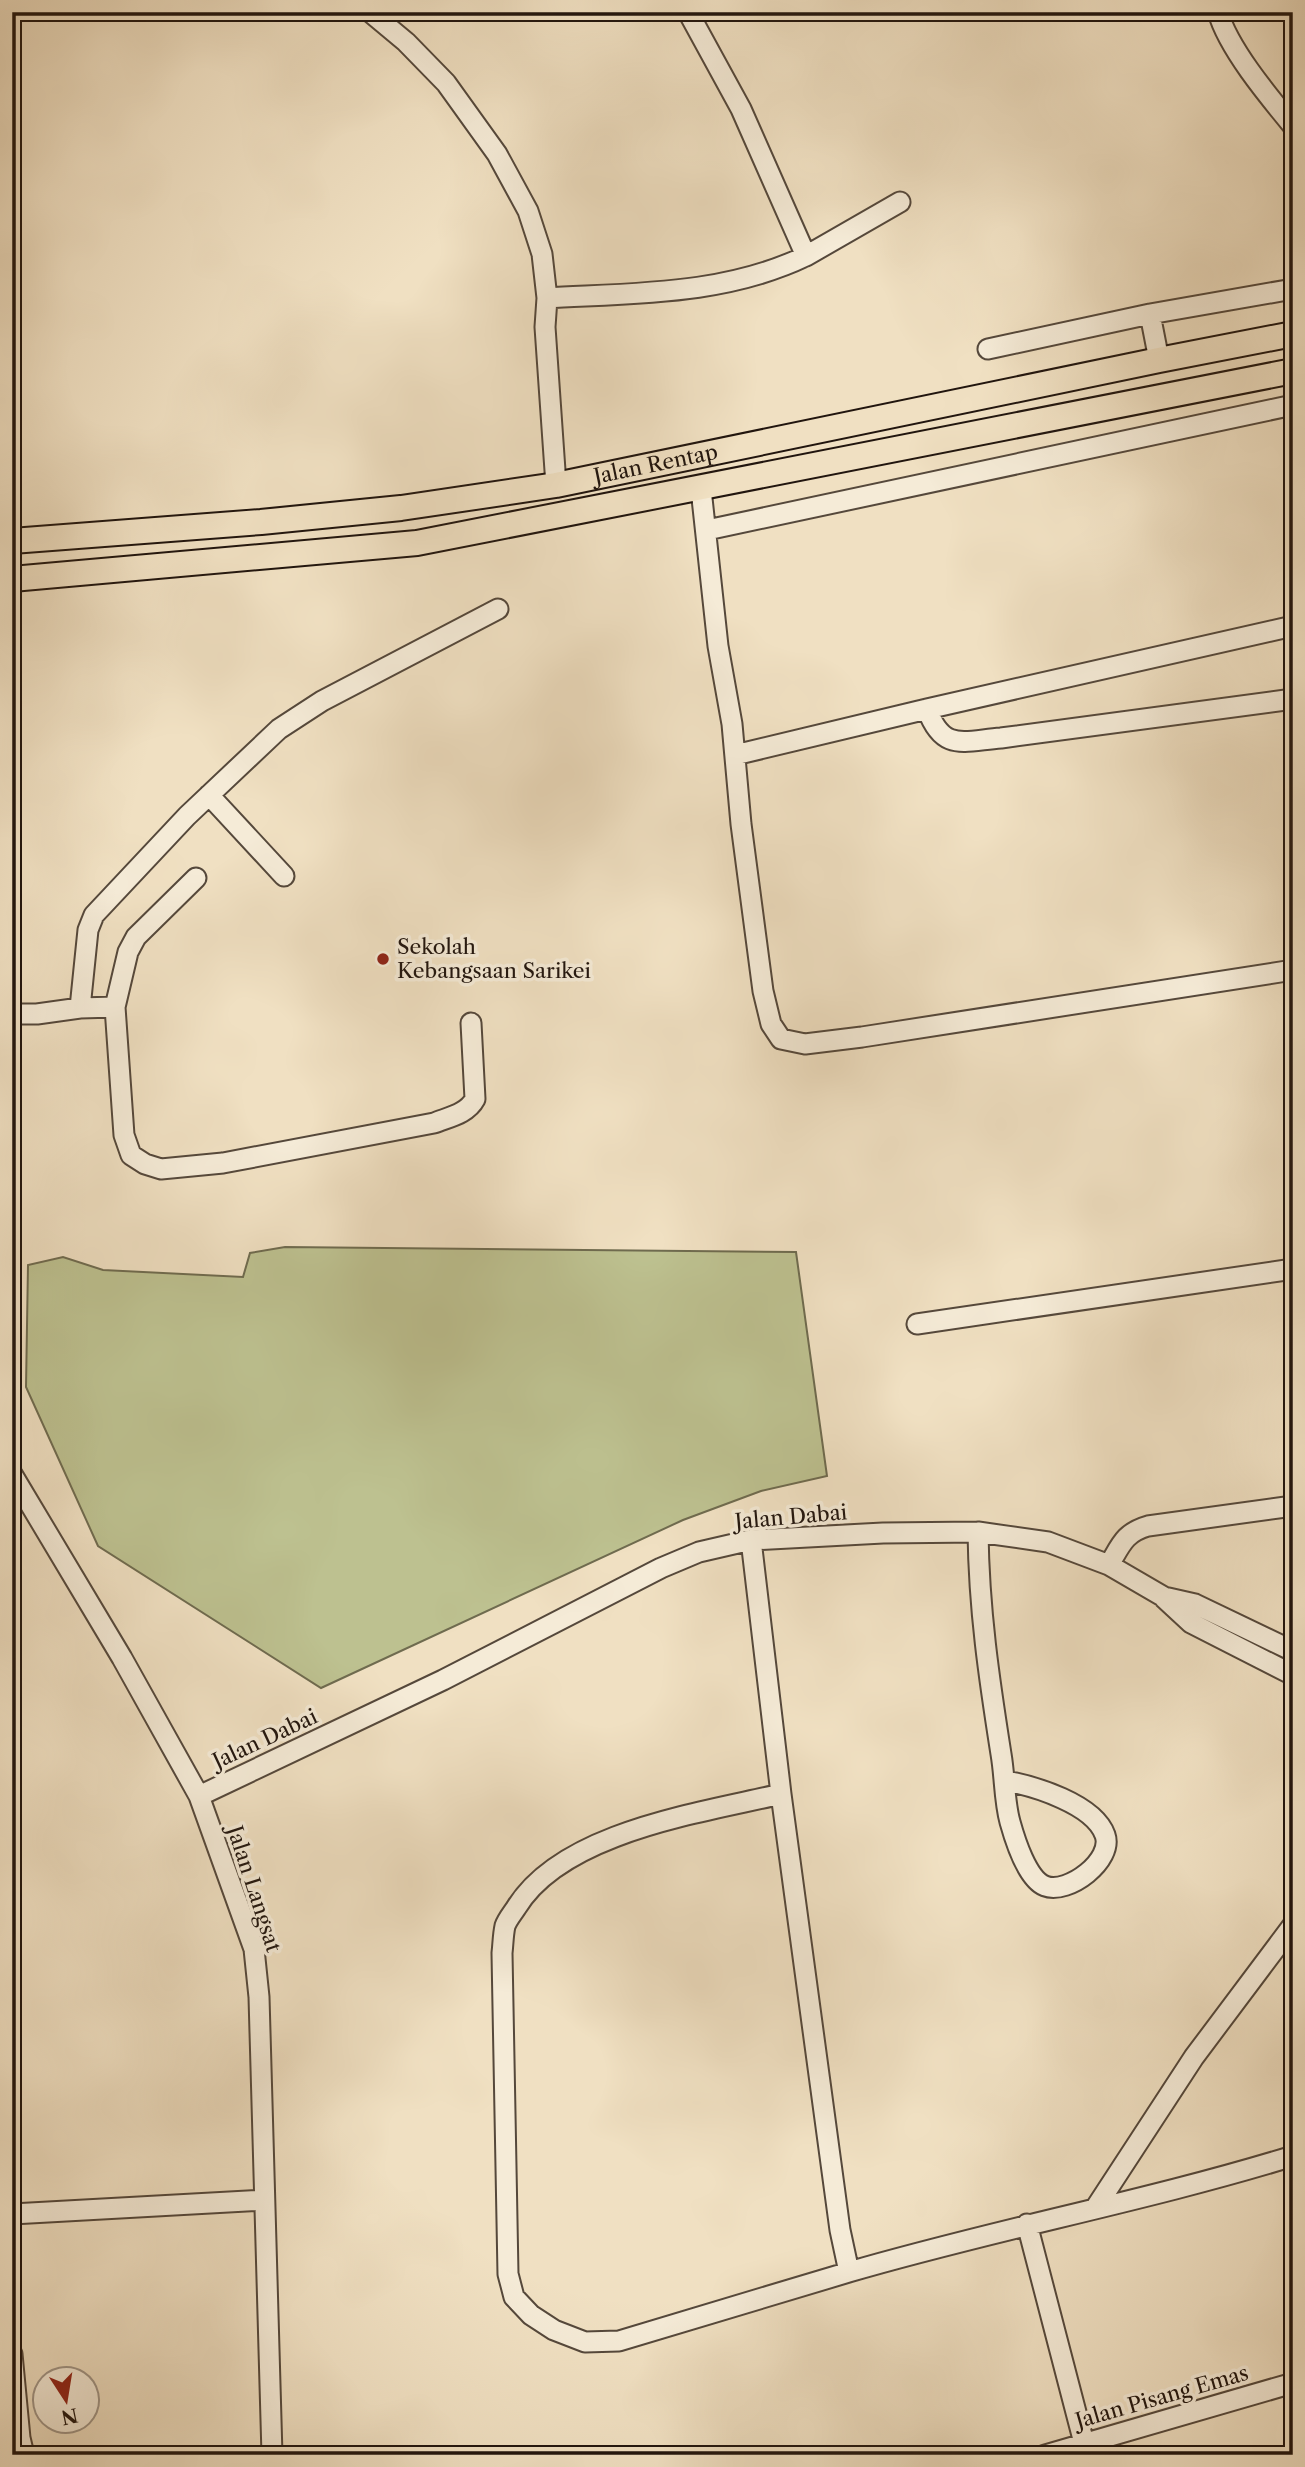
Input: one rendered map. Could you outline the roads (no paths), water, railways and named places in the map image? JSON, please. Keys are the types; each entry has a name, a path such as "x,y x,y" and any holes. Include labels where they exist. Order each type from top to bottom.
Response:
{"main road":[{"name":"Jalan Rentap","path":"12,541 261,522 388,509 556,485 1293,334"},
{"name":"Jalan Rentap","path":"12,579 417,543 1293,371"}],"street":[{"path":"370,12 406,42 446,83 497,154 528,211 542,254 547,298 545,327 556,485"},
{"path":"688,12 741,108 806,256"},
{"path":"1219,12 1240,55 1264,92 1293,126"},
{"path":"547,298 690,290 759,275 806,256 900,202"},
{"path":"988,349 1150,314 1293,289"},
{"path":"1150,314 1160,360"},
{"path":"707,530 1293,405"},
{"path":"701,488 718,646 735,755 741,824 763,992 771,1024 781,1040 806,1044 850,1038 1293,970"},
{"path":"80,1008 88,930 94,915 209,795 279,729 323,701 498,609"},
{"path":"735,755 1293,626"},
{"path":"927,709 938,733 948,740 963,741 1293,699"},
{"path":"209,795 284,876"},
{"path":"196,878 135,937 128,952 115,1007 124,1135 131,1155 145,1164 161,1168 236,1161 434,1123 462,1112 470,1108 475,1099 471,1023"},
{"path":"12,1014 115,1007"},
{"path":"918,1324 1293,1269"},
{"name":"Jalan Langsat","path":"12,1474 128,1669 199,1796 254,1949 259,1997 272,2455"},
{"path":"1109,1565 1126,1535 1135,1530 1293,1506"},
{"path":"978,1532 984,1649 1006,1781 1006,1804 1021,1855 1032,1874 1045,1886 1059,1887 1088,1873 1099,1863 1105,1850 1106,1837 1094,1819 1052,1793 1006,1781"},
{"name":"Jalan Dabai","path":"199,1796 443,1680 661,1567 699,1552 751,1540 883,1533 978,1532 1048,1542 1109,1565 1164,1597 1195,1604 1293,1651"},
{"path":"751,1540 781,1794 840,2230 849,2272"},
{"path":"1164,1597 1191,1623 1293,1675"},
{"path":"781,1794 644,1826 596,1845 549,1871 524,1894 506,1925 502,1953 508,2274 514,2297 531,2315 554,2330 585,2342 619,2341 849,2272 1027,2224 1216,2180 1293,2156"},
{"path":"1096,2207 1194,2057 1293,1924"},
{"path":"12,2214 264,2200"},
{"path":"1027,2224 1084,2443"},
{"path":"12,2354 19,2444"},
{"name":"Jalan Pisang Emas","path":"1045,2455 1293,2383"}],"place":[{"name":"Sekolah Kebangsaan Sarikei","path":"383,959"}]}
